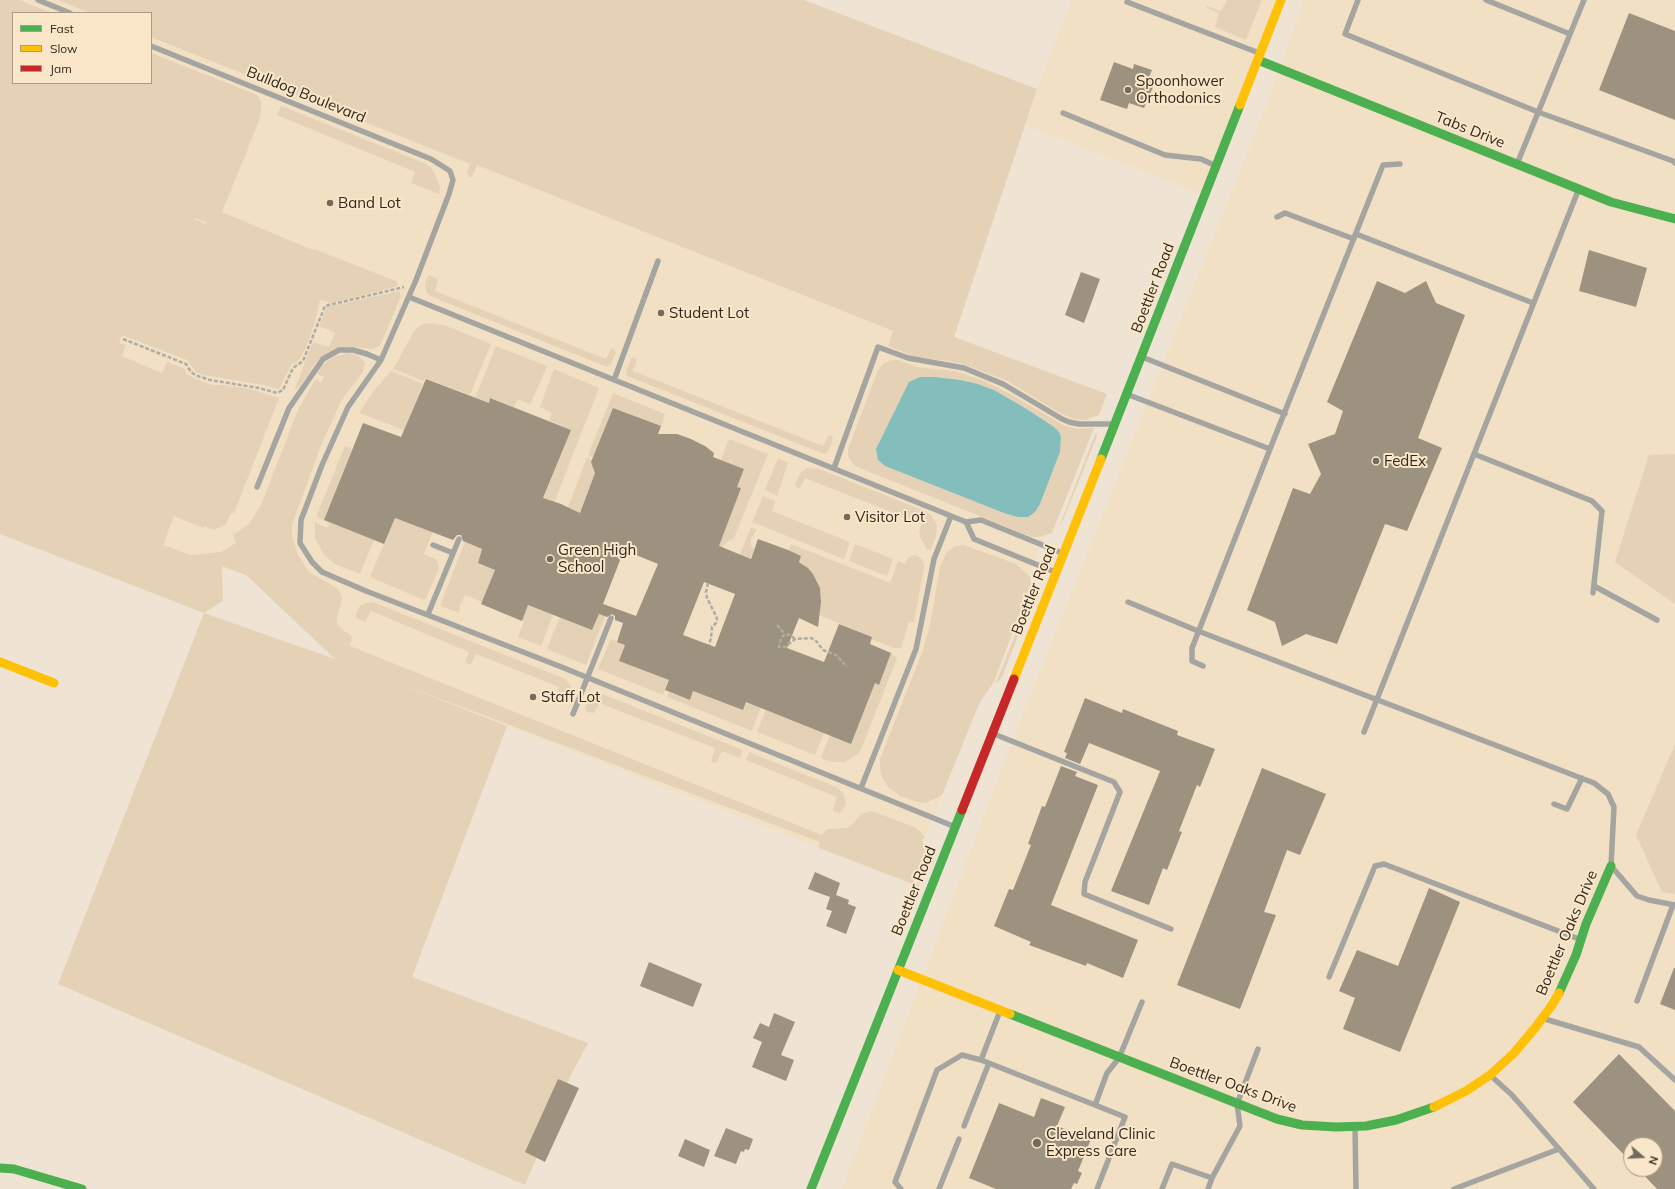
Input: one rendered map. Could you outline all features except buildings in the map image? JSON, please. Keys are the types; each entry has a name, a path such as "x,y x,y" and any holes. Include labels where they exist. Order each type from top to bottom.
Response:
{"street":[{"name":"Boettler Road","path":"811,1189 1115,424 1281,0"},
{"name":"Tabs Drive","path":"1259,57 1611,202 1675,220"},
{"path":"0,662 54,683"},
{"name":"Boettler Oaks Drive","path":"898,970 1277,1119 1302,1124 1336,1127 1355,1126 1396,1120 1420,1113 1444,1103 1490,1075 1514,1053 1542,1018 1565,981 1586,924 1612,866"},
{"path":"0,1168 14,1169 82,1189"}],"lane":[{"path":"38,0 68,12"},
{"path":"1128,0 1127,2 1259,57"},
{"path":"1358,0 1345,34 1538,112 1674,161"},
{"path":"1486,0 1570,34"},
{"path":"1517,164 1584,0"},
{"name":"Bulldog Boulevard","path":"152,46 432,159 450,171 453,180 450,194 414,284"},
{"path":"1063,113 1165,155 1201,159 1216,166"},
{"path":"1203,666 1192,661 1192,648 1198,631 1383,164 1400,164"},
{"path":"1364,732 1579,189"},
{"path":"1277,217 1285,213 1355,237 1533,303"},
{"path":"614,380 658,260"},
{"path":"414,284 381,360 348,407 325,457 301,520 300,542 312,562 322,572 954,826"},
{"path":"408,297 950,516 966,522 981,520 1063,554"},
{"path":"834,468 878,347 908,358 970,371 1003,384 1069,422 1079,424 1115,424"},
{"path":"257,487 289,408 323,359 339,350 353,350 381,360"},
{"path":"1141,356 1285,414"},
{"path":"1126,394 1270,449"},
{"path":"1474,454 1592,501 1602,511 1593,593"},
{"path":"861,788 916,649 934,559 950,516"},
{"path":"966,522 974,539 1056,573"},
{"path":"428,614 459,539"},
{"path":"433,545 453,553"},
{"path":"1594,586 1657,620"},
{"path":"1128,602 1198,631 1594,783 1608,794 1614,807 1612,866 1637,896 1674,905 1637,1001"},
{"path":"573,714 586,677 611,618"},
{"path":"992,733 1114,782 1120,792 1085,882 1084,894 1171,929"},
{"path":"1554,804 1567,809 1582,778"},
{"path":"1329,977 1375,866 1384,864 1581,940"},
{"path":"1095,1105 1107,1073 1119,1058 1142,1002"},
{"path":"981,1060 1000,1010"},
{"path":"1542,1018 1640,1047 1675,1080"},
{"path":"1208,1189 1212,1178 1240,1126 1238,1104 1258,1049"},
{"path":"901,1189 895,1182 937,1070 962,1055 989,1063 1125,1117 1097,1189"},
{"path":"964,1126 989,1063"},
{"path":"1490,1075 1512,1095 1594,1189"},
{"path":"1355,1126 1356,1189"},
{"path":"939,1189 959,1139"},
{"path":"1454,1189 1559,1149"},
{"path":"1162,1189 1172,1164 1212,1178"}],"path":[{"path":"123,339 186,364 195,375 210,380 259,388 277,393 283,390 293,368 303,361 325,306 414,284"},
{"path":"708,583 706,592 707,598 717,618 712,627 712,638 709,645"},
{"path":"778,625 785,634 790,635 795,639"},
{"path":"785,634 781,638 779,647 785,647 795,639 811,638 816,640 823,650 836,655 848,667"}],"shaded area":[{"path":"0,0 98,0 129,12 12,12 12,84 152,84 152,20 708,245 1102,392 907,882 336,659 246,575 0,487"},
{"path":"0,0 19,0 49,12 12,12 12,84 152,84 152,53 257,95 261,102 259,121 222,212 313,250 314,249 396,281 398,286 328,304 329,302 320,300 314,325 306,347 297,362 292,364 279,389 204,375 196,372 187,360 122,335 119,343 126,345 122,356 162,373 167,362 185,369 186,374 212,385 250,389 279,398 234,513 231,513 226,524 214,530 204,526 203,528 174,516 163,545 191,555 221,552 236,543 233,535 249,524 261,505 298,410 315,380 318,380 321,383 324,377 316,373 322,365 334,357 347,353 357,355 365,362 363,372 341,401 320,448 292,525 292,536 297,553 309,572 335,587 342,597 337,617 337,624 352,636 350,646 822,835 827,829 847,828 853,824 861,814 872,811 914,827 921,832 925,838 922,839 925,853 913,884 819,848 820,842 393,681 507,726 412,977 588,1043 570,1077 525,1185 58,984 204,613 0,534","holes":["48,159 194,219 195,218 207,223 206,224","222,566 246,575 335,659 204,613 223,601"]},
{"path":"58,0 804,0 1037,89 954,337 1107,394 1099,415 1085,420 1074,419 1058,412 1006,380 960,363 913,356 888,346 893,331 477,165 472,177 469,177 467,173 470,164 152,37 152,12 88,12"},
{"path":"1072,0 1281,0 1204,195 1025,125 1037,89"},
{"path":"1227,0 1262,0 1246,40 1215,27 1219,13 1206,8 1207,6 1221,11"},
{"path":"1304,0 1675,0 1675,1189 842,1189 1020,721 1275,83"},
{"path":"281,106 427,164 434,172 440,187 439,194 411,183 415,172 277,115"},
{"path":"429,275 438,279 435,291 606,359 611,349 614,349 616,352 611,364 607,367 432,297 427,293 425,287 426,279"},
{"path":"399,291 401,296 380,346 372,349 357,347 337,348 329,352 316,362 300,386 294,391 313,342 329,347 335,333 319,326 327,307"},
{"path":"428,323 444,325 491,344 470,395 425,378 424,381 393,369 414,331 421,325"},
{"path":"496,346 547,366 531,403 529,404 518,399 514,407 491,398 489,403 475,398"},
{"path":"632,357 637,359 633,371 823,446 828,436 831,435 833,439 828,452 824,454 627,376 626,371"},
{"path":"892,360 898,360 916,367 955,371 985,381 1063,425 1076,429 1094,428 1052,533 1039,537 1032,537 857,467 853,464 848,456 848,449 879,368 884,363","holes":["978,384 994,390 1054,427 1061,437 1060,452 1040,504 1018,517 885,466 878,460"]},
{"path":"554,369 599,388 552,508 541,504 571,430 549,420 552,413 540,407"},
{"path":"391,371 423,384 404,430 359,413 373,392"},
{"path":"613,393 665,414 661,427 613,408 593,457 588,455"},
{"path":"1096,432 1097,436 1059,527"},
{"path":"729,439 768,454 734,538 726,543 716,554 740,488 737,487 744,469 721,460"},
{"path":"345,446 352,449 324,520 316,517"},
{"path":"1675,454 1675,604 1615,562 1649,455"},
{"path":"587,458 599,463 578,518 565,514"},
{"path":"778,458 788,463 777,496 765,490"},
{"path":"808,468 819,469 927,512 931,515 937,525 936,536 931,549 927,550 920,537 919,531 922,524 805,478 800,488 797,488 795,485 801,472"},
{"path":"763,496 775,501 772,511 850,542 844,559 752,522"},
{"path":"395,518 433,532 424,554 438,562 439,569 424,600 370,577"},
{"path":"315,522 327,528 329,522 374,540 360,574 335,564 324,555 315,538"},
{"path":"751,527 757,530 751,538 751,546 754,549 747,566 740,563 743,556 740,554"},
{"path":"465,542 482,549 478,563 495,570 482,602 465,595 460,605 459,613 441,606 441,603"},
{"path":"791,544 890,583 898,561 905,564 908,558 914,555 921,558 924,568 914,622 909,622 901,648 894,648 871,639 872,637 819,615 821,595 817,581 808,568 788,551"},
{"path":"855,544 893,559 887,576 849,561"},
{"path":"964,545 1016,564 1030,577 1031,583 994,682 980,702 942,795 926,803 914,801 900,796 887,786 882,777 880,759 923,650 930,625 940,567 946,553 955,546"},
{"path":"1033,590 1031,602 1002,677 995,685"},
{"path":"373,602 565,679 571,687 571,698 567,703 561,702 556,699 559,687 476,654 471,664 467,664 465,662 469,652 371,611 365,622 356,618 356,613 360,606"},
{"path":"528,605 553,615 541,646 518,637 524,622 522,621"},
{"path":"599,614 605,616 586,665 547,649 560,617 592,630"},
{"path":"611,639 625,645 620,661 669,680 663,695 598,669"},
{"path":"891,653 897,658 859,753 845,762 832,762 821,758 830,735 875,683 879,684"},
{"path":"753,685 767,691 752,731 667,697 669,692 690,700 693,691 743,710"},
{"path":"602,694 743,750 740,758 722,751 717,762 713,763 711,761 715,748 599,703 594,713 587,712 585,708 591,697"},
{"path":"766,710 824,733 815,755 757,732"},
{"path":"1675,744 1675,894 1662,892 1636,835"},
{"path":"749,752 838,788 844,795 846,804 842,811 840,813 833,811 837,797 746,760"},
{"path":"929,852 928,862 910,909 906,909"}],"water":[{"path":"920,377 960,380 978,384 994,390 1025,408 1054,427 1059,432 1061,437 1060,452 1040,504 1035,512 1028,517 1018,517 1004,513 885,466 878,460 876,449 909,382"}],"traffic: fast":[{"path":"1258,60 1611,202 1675,219"},
{"path":"1101,459 1240,105"},
{"path":"811,1189 962,810"},
{"path":"1559,993 1576,955 1586,924 1611,866"},
{"path":"1010,1014 1277,1119 1302,1125 1336,1127 1366,1126 1396,1120 1434,1107"},
{"path":"0,1168 14,1169 82,1189"}],"traffic: slow":[{"path":"1240,105 1281,0"},
{"path":"1014,679 1101,459"},
{"path":"0,662 54,683"},
{"path":"898,970 1010,1014"},
{"path":"1434,1107 1466,1091 1490,1075 1514,1053 1535,1028 1559,993"}],"traffic: jam":[{"path":"962,810 1014,679"}],"place":[{"name":"Spoonhower Orthodonics","path":"1128,90"},
{"name":"Band Lot","path":"330,203"},
{"name":"Student Lot","path":"661,313"},
{"name":"FedEx","path":"1376,461"},
{"name":"Visitor Lot","path":"847,517"},
{"name":"Green High School","path":"550,559"},
{"name":"Staff Lot","path":"533,697"},
{"name":"Cleveland Clinic Express Care","path":"1037,1143"}]}
